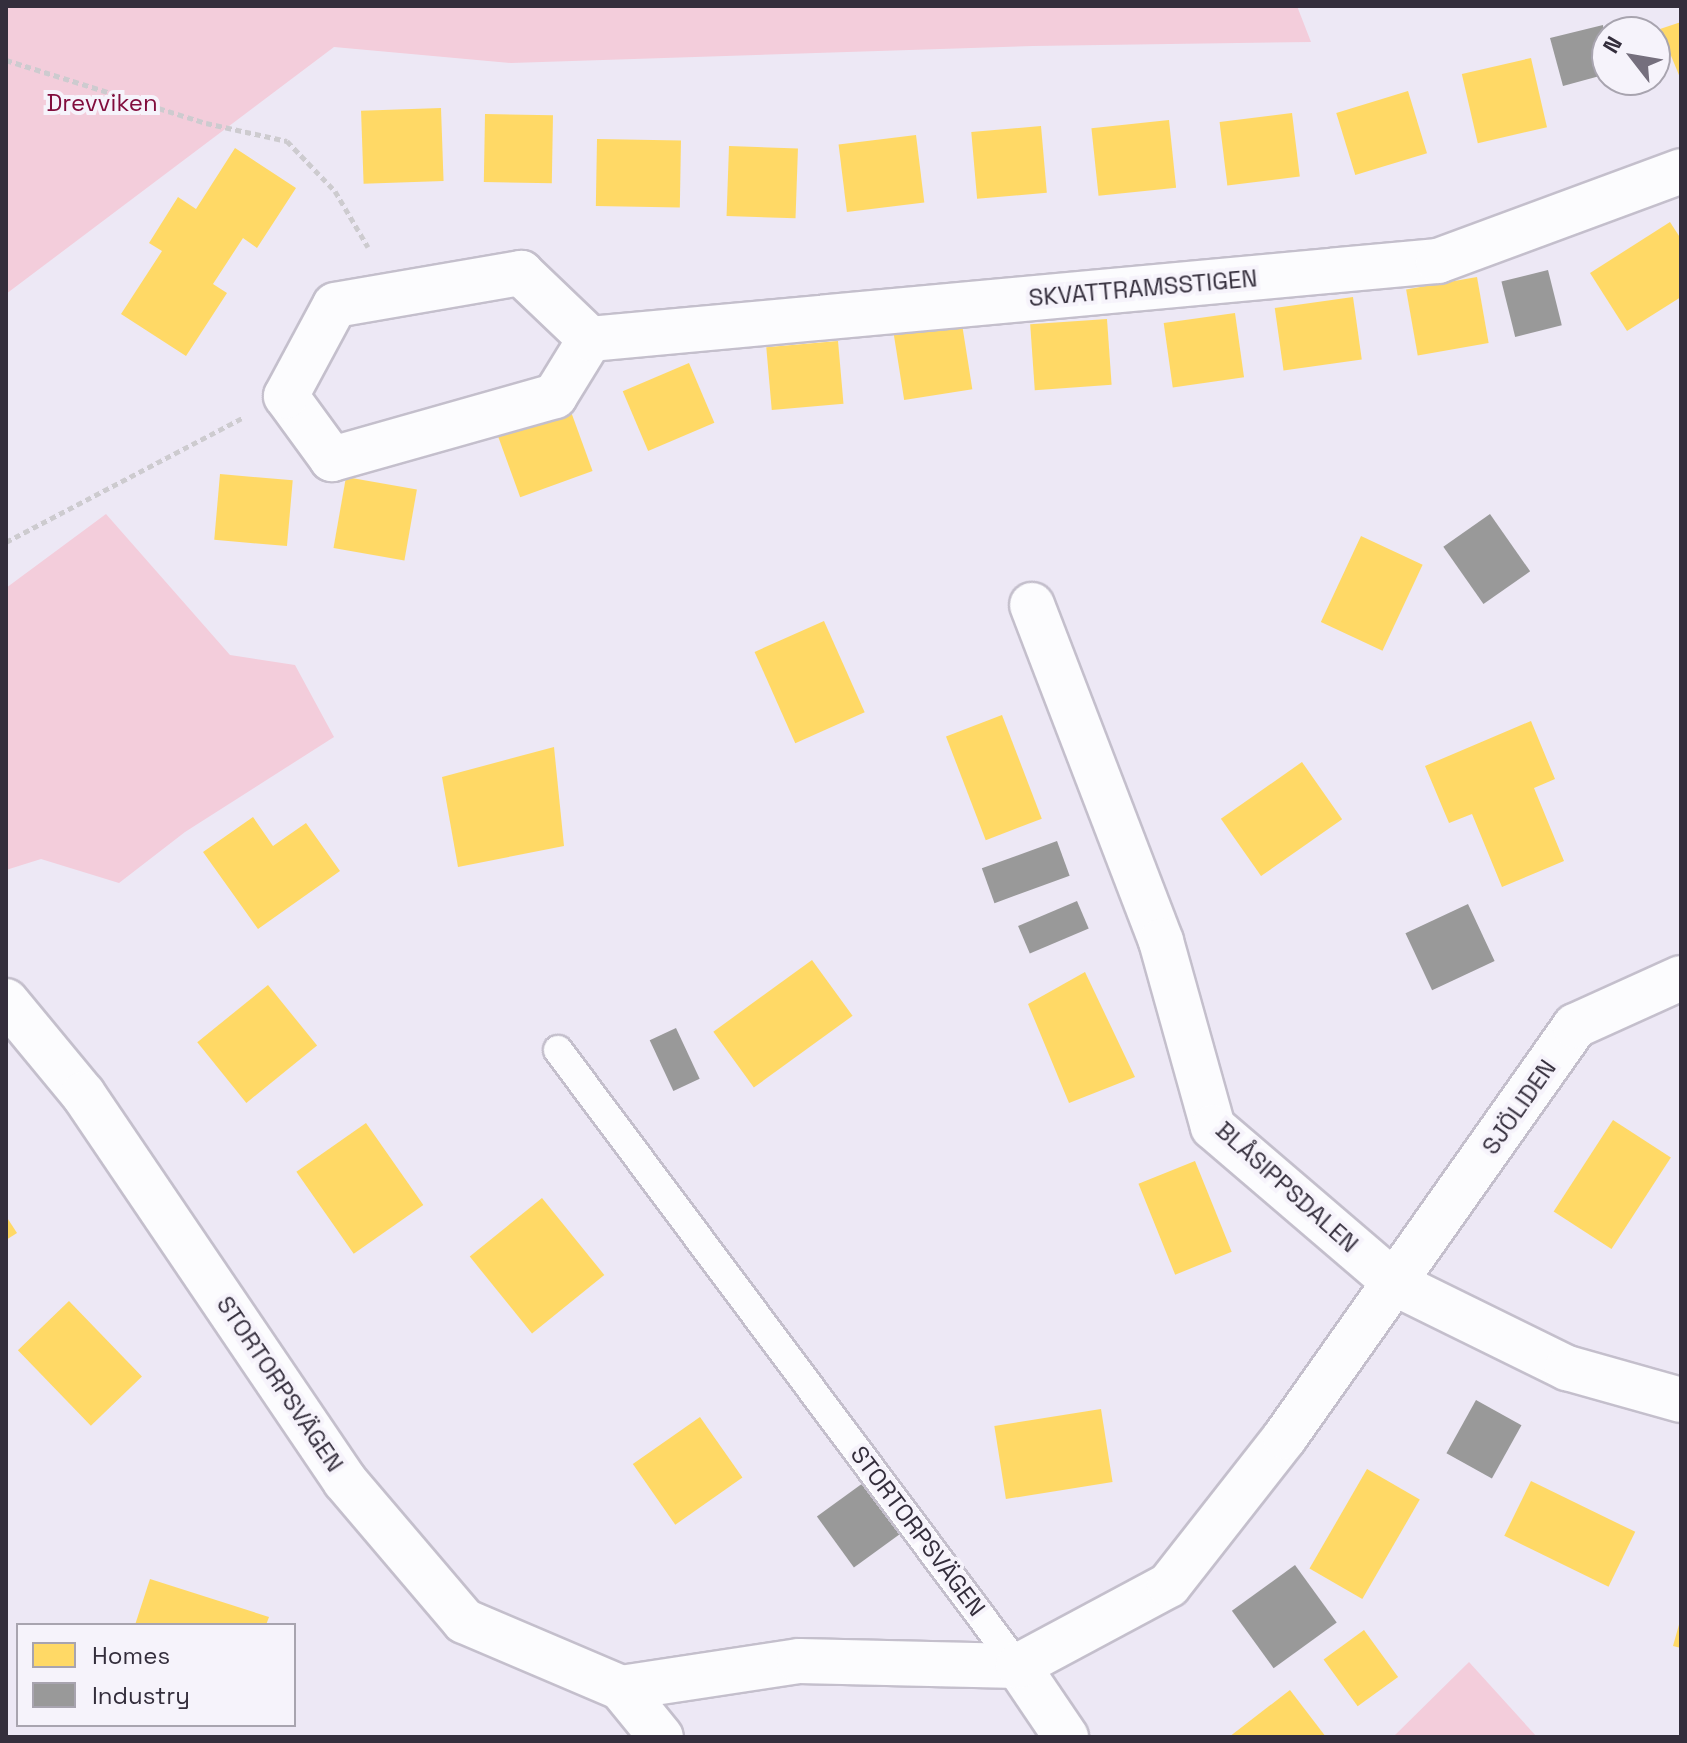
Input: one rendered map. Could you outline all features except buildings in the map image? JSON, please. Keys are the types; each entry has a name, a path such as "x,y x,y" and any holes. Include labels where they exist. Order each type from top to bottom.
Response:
{"street":[{"name":"SKVATTRAMSSTIGEN","path":"590,339 1438,261 1681,171"},
{"path":"521,273 590,339 555,396 332,459 286,396 335,305 521,273"},
{"name":"BLÅSIPPSDALEN","path":"1032,605 1161,941 1213,1127 1396,1284 1567,1368 1681,1400"},
{"name":"SJÖLIDEN","path":"1396,1284 1575,1026 1681,978"},
{"name":"STORTORPSVÄGEN","path":"6,1001 83,1094 345,1481 464,1621 621,1688 661,1737"},
{"path":"621,1688 799,1661 1018,1666 1169,1585 1285,1437 1396,1284"},
{"path":"1018,1666 1066,1737"}],"lane":[{"name":"STORTORPSVÄGEN","path":"558,1050 1018,1666"}],"path":[{"path":"6,60 206,123 287,141 335,191 374,258 389,296"},
{"path":"6,542 286,396"}],"green space":[{"name":"Drevviken","path":"6,6 1297,6 1311,42 1033,46 511,63 334,47 6,294"},
{"path":"106,514 230,655 295,665 334,737 185,832 119,883 41,859 6,870 6,588"},
{"path":"1469,1662 1537,1737 1393,1737"}]}
